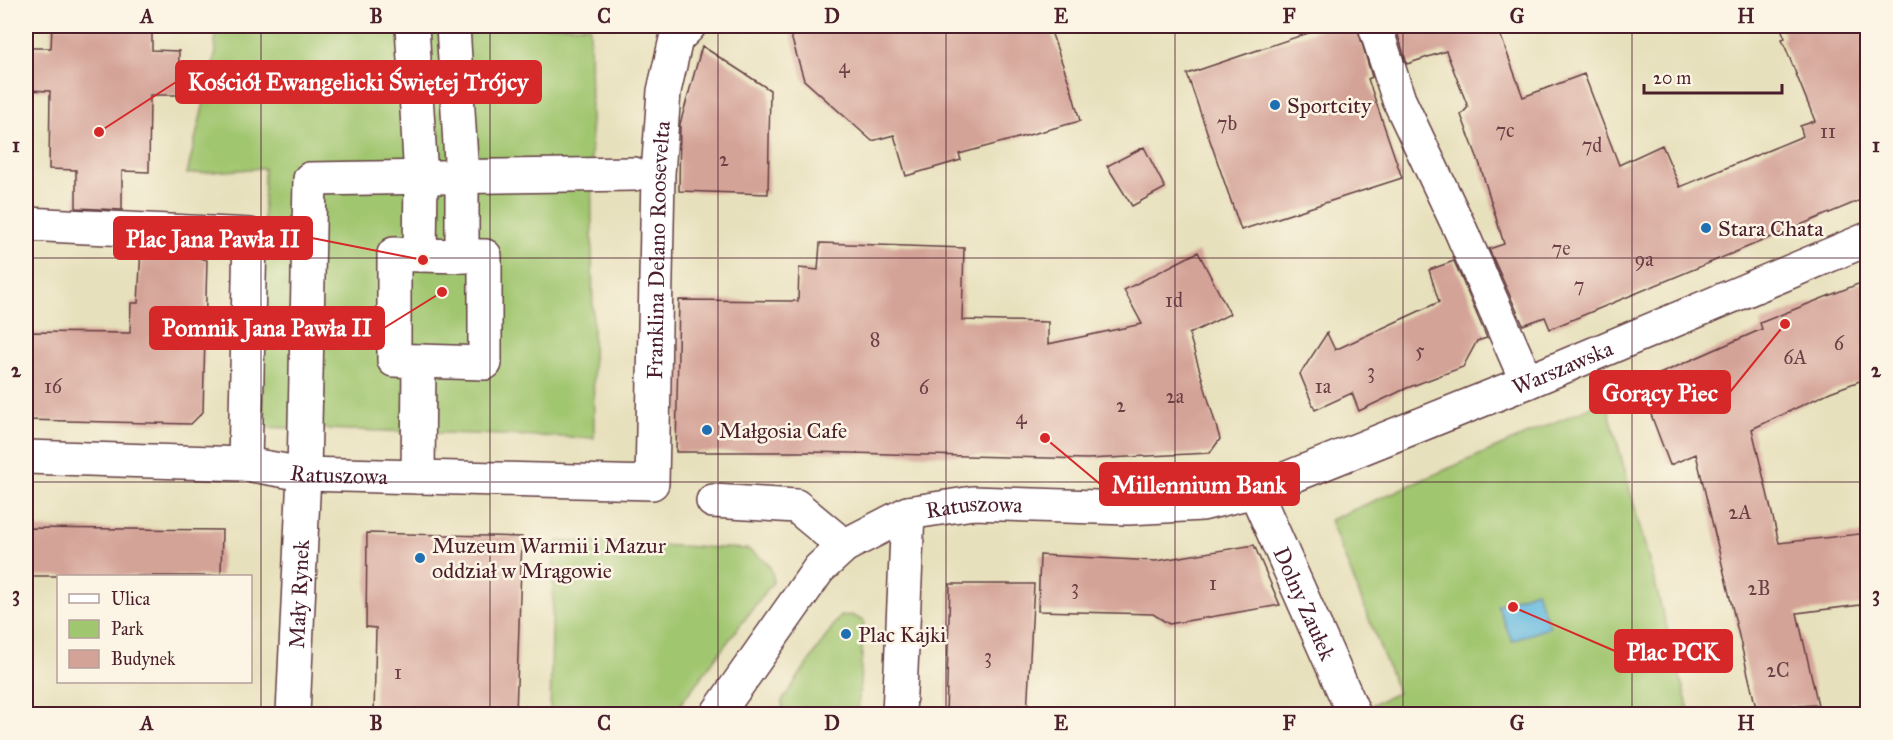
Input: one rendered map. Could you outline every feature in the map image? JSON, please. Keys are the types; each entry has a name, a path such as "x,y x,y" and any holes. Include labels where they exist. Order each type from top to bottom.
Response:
{"street":[{"path":"412,26 421,178 420,255"},
{"path":"453,26 462,178 462,256"},
{"name":"Franklina Delano Roosevelta","path":"652,483 658,174 664,91 675,39 689,26"},
{"path":"1375,26 1399,100 1461,231 1527,382"},
{"path":"421,178 634,174"},
{"name":"Mały Rynek","path":"293,714 304,474 310,179 421,178"},
{"path":"26,225 250,236 245,464"},
{"name":"Warszawska","path":"1255,491 1527,382 1868,239"},
{"path":"394,254 420,255 484,256 485,363 394,360 394,254"},
{"path":"418,477 419,361"},
{"name":"Ratuszowa","path":"26,457 245,464 304,474 652,483"},
{"name":"Ratuszowa","path":"717,714 819,569 844,546 908,513 973,503 1128,508 1202,504 1255,491"},
{"name":"Dolny Zaułek","path":"1255,491 1354,714"},
{"path":"713,501 796,506 844,546"},
{"path":"899,714 908,513"}],"green space":[{"path":"214,26 590,26 594,438 262,427 264,168 187,174 216,52"},
{"path":"1606,400 1690,714 1375,714 1373,704 1398,693 1330,520"},
{"path":"558,541 747,549 769,566 773,582 673,714 550,714 554,551"},
{"path":"851,615 864,621 858,714 783,714 782,701 840,616"}],"water":[{"path":"1536,591 1550,627 1512,641 1497,605"}],"building":[{"path":"52,26 152,26 152,50 179,51 178,95 150,95 149,172 122,171 122,210 76,208 76,170 49,169 50,91 26,90 26,48 51,48"},
{"path":"788,26 1049,26 1080,121 959,154 961,160 906,176 894,135 872,141 804,80"},
{"path":"1329,26 1357,26 1372,77 1368,79 1402,178 1241,230 1187,74"},
{"path":"1395,26 1501,26 1499,31 1523,97 1584,74 1619,165 1662,145 1680,187 1803,136 1800,126 1815,121 1782,39 1785,38 1780,26 1868,26 1868,197 1550,329 1545,317 1523,325 1489,249 1504,244 1479,162 1461,115 1468,107 1446,51 1407,64"},
{"path":"702,46 770,90 768,194 679,191 680,124"},
{"path":"1144,147 1165,188 1132,206 1107,166"},
{"path":"820,243 964,248 962,320 1048,322 1048,344 1142,324 1124,290 1198,252 1230,314 1189,334 1220,439 1210,453 1087,459 811,452 676,452 679,300 798,301 799,268 818,270"},
{"path":"141,248 170,250 207,260 203,412 191,424 26,420 26,332 130,333 131,303 138,303"},
{"path":"1454,261 1487,338 1477,341 1463,367 1407,388 1359,411 1352,393 1315,410 1300,374 1327,333 1335,350 1439,302 1429,270"},
{"path":"1868,280 1868,378 1830,392 1752,429 1779,543 1868,533 1868,604 1797,613 1818,705 1756,708 1696,454 1670,465 1639,383 1762,329 1760,323"},
{"path":"26,528 222,530 221,575 26,576"},
{"path":"367,533 522,537 516,714 374,714 376,628 366,627"},
{"path":"1254,545 1280,605 1169,624 1153,614 1038,611 1040,555 1156,561"},
{"path":"950,584 1034,584 1027,714 946,714"}],"place":[{"name":"Sportcity","path":"1275,105"},
{"name":"Kościół Ewangelicki Świętej Trójcy","path":"99,132"},
{"name":"Stara Chata","path":"1706,228"},
{"name":"Plac Jana Pawła II","path":"423,260"},
{"name":"Pomnik Jana Pawła II","path":"442,292"},
{"name":"Gorący Piec","path":"1785,324"},
{"name":"Małgosia Cafe","path":"707,430"},
{"name":"Millennium Bank","path":"1045,438"},
{"name":"Muzeum Warmii i Mazur oddział w Mrągowie","path":"420,558"},
{"name":"Plac PCK","path":"1513,607"},
{"name":"Plac Kajki","path":"846,634"}]}
